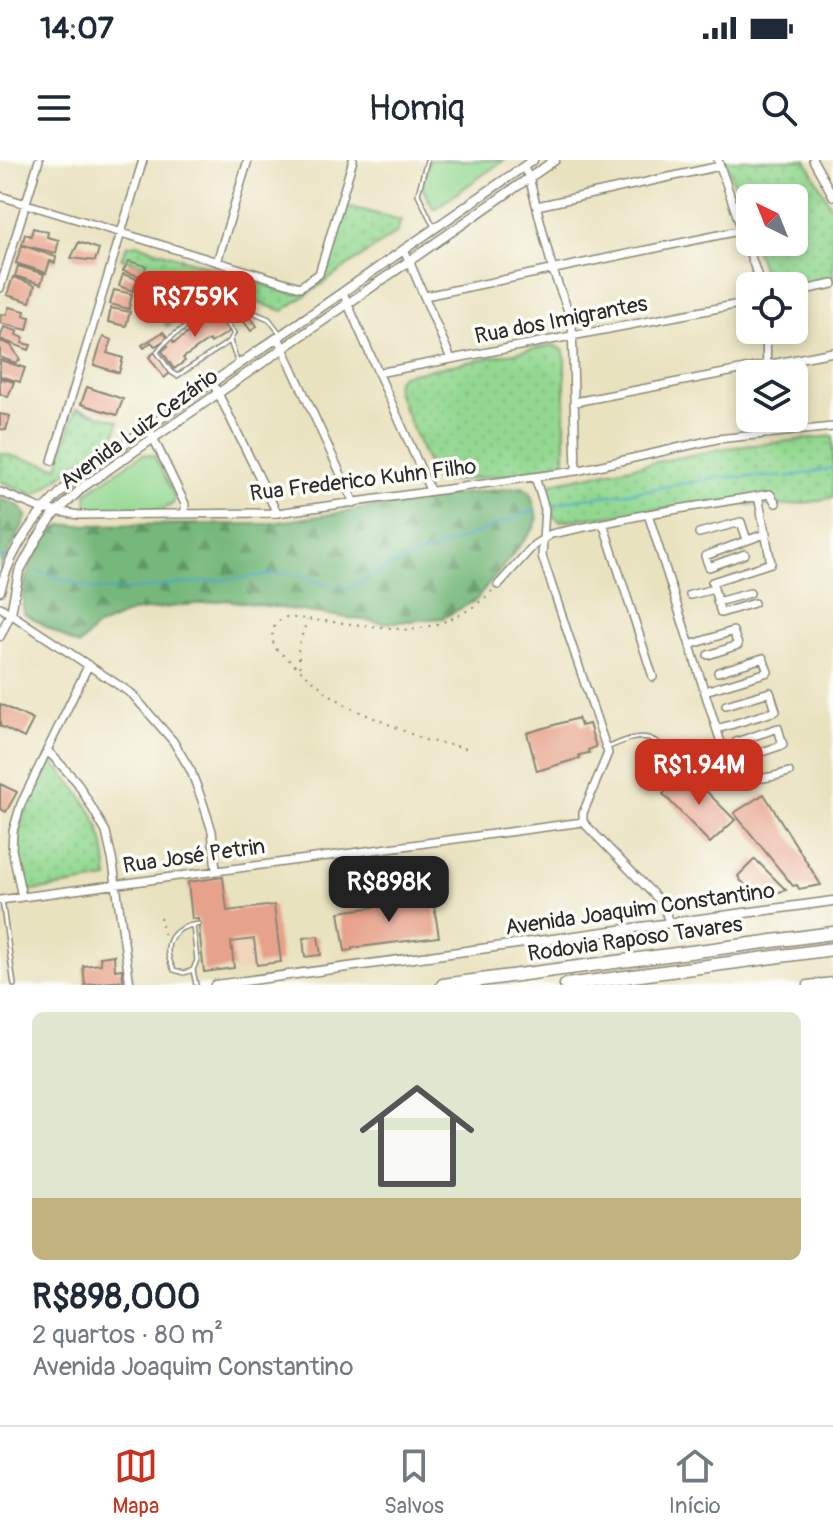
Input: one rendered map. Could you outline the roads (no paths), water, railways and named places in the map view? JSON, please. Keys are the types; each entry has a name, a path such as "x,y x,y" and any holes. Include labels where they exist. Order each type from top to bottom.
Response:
{"highway":[{"name":"Rodovia Raposo Tavares","path":"443,985 833,933"},
{"name":"Rodovia Raposo Tavares","path":"566,985 833,949"}],"street":[{"path":"0,288 39,160"},
{"path":"52,461 143,160"},
{"path":"217,262 248,160"},
{"path":"0,196 300,287 319,274 353,160"},
{"name":"Avenida Luiz Cezário","path":"0,591 15,553 42,509 78,476 343,293 520,164 533,160"},
{"name":"Avenida Luiz Cezário","path":"0,636 11,613 19,572 37,539 57,512 83,487 555,160"},
{"path":"813,160 832,192"},
{"path":"537,206 719,163 736,210"},
{"path":"520,164 529,177 553,271 572,321 576,471"},
{"path":"425,296 736,232"},
{"path":"404,249 451,359"},
{"path":"808,289 833,284"},
{"path":"343,293 430,490"},
{"name":"Rua dos Imigrantes","path":"378,373 736,305"},
{"path":"280,336 283,349 354,503"},
{"path":"789,360 833,352"},
{"path":"243,362 253,370"},
{"path":"575,402 736,370"},
{"path":"213,383 277,513"},
{"path":"148,427 185,504 185,514"},
{"name":"Rua Frederico Kuhn Filho","path":"0,492 42,509 79,515 277,513 576,471 717,439 833,427"},
{"path":"535,477 545,509 542,556 607,748 605,762 583,813 583,822 663,904 669,923"},
{"path":"498,585 542,539 571,528 770,494 776,503"},
{"path":"754,603 721,613 714,581 771,563 758,496"},
{"path":"648,514 730,771 746,779 763,780 789,772"},
{"path":"699,533 741,522 747,540"},
{"path":"603,523 653,677"},
{"path":"745,554 709,567 705,556 767,533"},
{"path":"690,595 714,589"},
{"path":"717,602 750,593"},
{"path":"0,607 132,694 173,741 191,771 203,803 212,831 216,870"},
{"path":"690,645 733,631 738,645 708,655"},
{"path":"705,691 768,672 763,658 718,672"},
{"path":"22,897 12,849 13,831 21,804 88,666"},
{"path":"717,729 776,711 770,692 726,705"},
{"path":"728,763 783,745 778,728 736,742"},
{"path":"47,750 77,782 106,832 130,985"},
{"name":"Rua José Petrin","path":"1,900 583,822"},
{"name":"Avenida Joaquim Constantino","path":"215,985 833,901"},
{"path":"808,985 833,982"}],"lane":[{"path":"427,160 418,194 435,228"},
{"path":"248,310 269,319 280,336"},
{"path":"217,311 232,329 230,341 177,376 157,352 164,343 217,311"},
{"path":"230,341 243,362"},
{"path":"607,748 625,740 652,738 658,740 679,762"},
{"path":"1,900 14,985"},
{"path":"193,970 184,973 174,970 167,943 171,934 183,926 199,924"},
{"path":"193,925 196,985"}],"waterway":[{"path":"550,506 576,499 721,477 787,477 833,468"},
{"path":"34,570 93,589 125,590 285,573 301,575 332,587 349,588 391,566 536,510"},
{"path":"0,556 5,558"}]}
